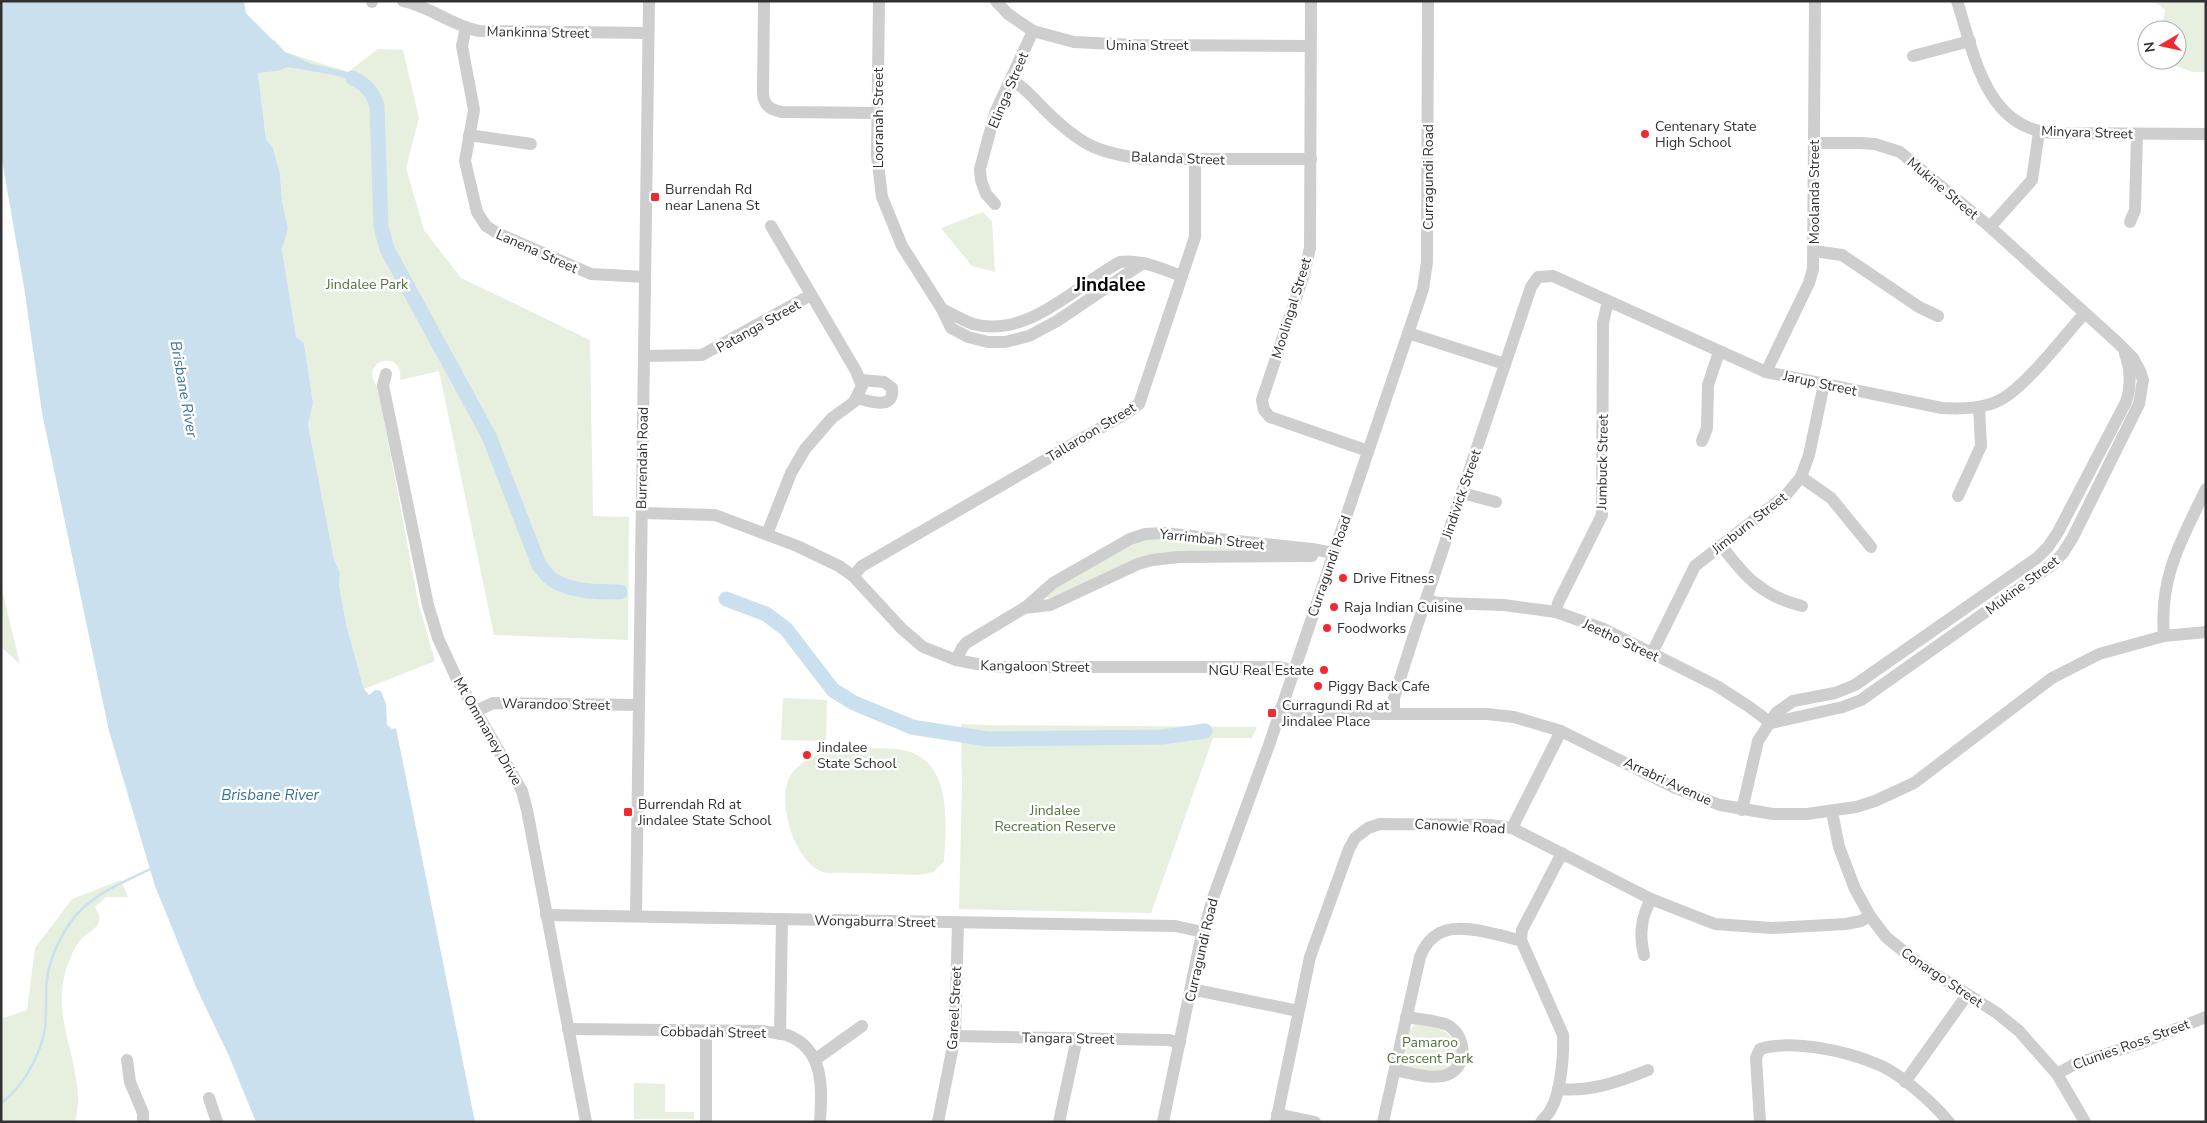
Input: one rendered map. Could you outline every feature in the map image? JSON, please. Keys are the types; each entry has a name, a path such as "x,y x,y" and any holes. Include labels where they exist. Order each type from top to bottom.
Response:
{"street":[{"name":"Mankinna Street","path":"403,1 423,6 466,27 485,31 648,33"},
{"name":"Burrendah Road","path":"636,916 649,1"},
{"path":"764,1 763,92 764,101 768,107 782,112 878,113"},
{"name":"Looranah Street","path":"879,1 877,156 882,197 902,246 942,309 973,324 1009,326 1025,322 1040,314 1120,262 1143,263 1182,276"},
{"name":"Umina Street","path":"996,1 1008,14 1034,31 1059,40 1089,44 1310,46"},
{"name":"Moolingal Street","path":"1311,1 1310,248 1308,262 1264,392 1264,410 1270,417 1368,451"},
{"name":"Curragundi Road","path":"1163,1122 1191,989 1214,895 1333,558 1423,289 1427,262 1428,1"},
{"name":"Moolanda Street","path":"1766,372 1813,269 1815,1"},
{"name":"Minyara Street","path":"1957,1 1986,88 2008,115 2039,132 2206,134"},
{"name":"Lanena Street","path":"466,27 462,46 474,110 465,161 474,204 481,220 490,230 591,274 645,277"},
{"name":"Elinga Street","path":"995,204 986,194 981,180 980,169 995,113 1034,31"},
{"path":"1913,56 1970,41"},
{"name":"Balanda Street","path":"1012,80 1024,87 1067,130 1090,147 1119,156 1145,159 1310,160"},
{"path":"1990,227 2032,180 2037,159 2039,132"},
{"path":"2130,222 2135,210 2137,134"},
{"path":"469,135 531,144"},
{"name":"Mukine Street","path":"1771,723 1843,707 1861,700 2041,574 2056,561 2070,543 2140,401 2143,385 2142,375 2133,358 2117,342 1990,227 1900,152 1861,142 1814,143"},
{"name":"Tallaroon Street","path":"853,576 862,566 1139,404 1195,237 1195,160"},
{"path":"767,534 791,473 805,449 832,418 856,398 861,388 860,380 771,226"},
{"path":"1814,251 1842,255 1919,307 1938,316"},
{"name":"Jarup Street","path":"1538,277 1553,276 1766,372 1942,408 1962,409 1979,407 2001,399 2014,390 2084,314"},
{"name":"Jindivick Street","path":"1394,714 1394,698 1397,686 1531,287 1538,277"},
{"name":"Patanga Street","path":"644,356 702,355 811,296"},
{"name":"Jumbuck Street","path":"1556,612 1558,603 1602,515 1603,323 1608,301"},
{"path":"1408,333 1505,364"},
{"path":"1702,441 1707,428 1708,385 1719,352"},
{"name":"Mt Ommaney Drive","path":"386,374 382,385 428,605 445,655 522,792 586,1122"},
{"path":"856,398 884,403 890,400 893,394 892,388 888,383 860,380"},
{"name":"Jimburn Street","path":"1652,653 1695,566 1786,495 1801,477 1809,455 1824,384"},
{"path":"1958,496 1982,446 1979,407"},
{"path":"1801,477 1831,498 1871,547"},
{"path":"2164,636 2163,606 2170,568 2206,489"},
{"path":"1462,492 1496,502"},
{"name":"Kangaloon Street","path":"642,513 715,515 767,534 839,566 853,576 917,643 933,652 956,660 993,667 1279,667 1294,671"},
{"name":"Yarrimbah Street","path":"956,660 966,643 1022,609 1053,583 1130,539 1145,534 1259,543 1333,558"},
{"path":"1721,545 1740,571 1760,589 1787,602 1802,606"},
{"name":"Yarrimbah Street","path":"1022,609 1050,605 1138,564 1152,560 1179,557 1305,555 1333,558"},
{"name":"Jeetho Street","path":"1426,600 1440,603 1504,605 1556,612 1604,629 1717,686 1771,723"},
{"name":"Arrabri Avenue","path":"1281,708 1297,713 1309,714 1487,714 1514,717 1562,731 1673,786 1720,805 1773,814 1832,812 1875,801 1914,783 2063,671 2099,654 2164,636 2206,632"},
{"name":"Arrabri Avenue","path":"2164,636 2206,639"},
{"name":"Warandoo Street","path":"476,712 493,703 638,705"},
{"path":"1742,810 1756,746 1762,733 1771,723"},
{"path":"1512,828 1562,731"},
{"name":"Conargo Street","path":"1832,812 1839,847 1855,888 1870,916 1892,942 1918,963 1997,1013 2019,1031 2057,1074 2085,1122"},
{"name":"Canowie Road","path":"1276,1118 1310,957 1349,848 1355,838 1368,828 1391,823 1490,825 1512,828 1650,899 1715,924 1740,927 1846,924 1861,921 1870,916"},
{"path":"1541,1122 1552,1109 1558,1089 1564,1048 1563,1035 1521,940 1522,930 1562,853"},
{"path":"1644,955 1640,928 1650,899"},
{"name":"Wongaburra Street","path":"546,915 1175,926 1204,932"},
{"path":"780,1034 782,919"},
{"name":"Gareel Street","path":"938,1122 955,1036 958,923"},
{"path":"1383,1122 1424,944 1444,930 1472,928 1521,940"},
{"path":"1191,989 1298,1011"},
{"path":"1905,1082 1966,995"},
{"path":"1395,1070 1438,1077 1456,1069 1462,1055 1463,1045 1459,1036 1445,1024 1406,1017"},
{"name":"Clunies Ross Street","path":"2057,1074 2075,1064 2206,1017"},
{"path":"820,1122 822,1098 816,1059 862,1026"},
{"name":"Cobbadah Street","path":"568,1029 764,1031 788,1036 801,1043 816,1059"},
{"path":"706,1031 706,1122"},
{"name":"Tangara Street","path":"955,1036 1169,1040 1180,1043"},
{"path":"1059,1122 1077,1038"},
{"path":"1760,1122 1756,1058 1760,1049 1773,1045 1833,1051 1878,1064 1905,1082 1949,1122"},
{"path":"127,1060 130,1082 143,1113 142,1122"},
{"path":"1558,1089 1575,1091 1596,1088 1648,1070"},
{"path":"209,1098 217,1122"},
{"path":"1276,1118 1315,1122"}],"green space":[{"path":"2155,1 2206,1 2206,72 2187,70 2187,20 2164,20 2165,10"},
{"name":"Jindalee Park","path":"274,39 285,52 348,72 378,49 403,50 419,118 406,168 424,230 461,278 590,340 593,516 629,517 628,640 494,635 439,371 400,380 400,370 396,363 383,361 377,364 373,370 373,378 378,388 419,606 435,661 364,689 347,628 339,585 340,573 334,559 308,425 313,403 304,343 296,337 282,249 288,229 282,201 280,174 273,148 266,139 258,73 277,71"},
{"path":"983,212 992,222 995,272 972,266 941,228"},
{"path":"1146,537 1278,550 1170,552 1049,599 1047,597 1048,592"},
{"path":"1,586 20,664 1,647"},
{"path":"783,698 827,700 826,741 781,740"},
{"name":"Jindalee Recreation Reserve","path":"961,724 1257,727 1252,738 1213,738 1151,913 959,909 962,787"},
{"path":"885,748 902,750 919,756 930,766 938,779 943,795 945,812 944,861 933,872 918,875 826,873 813,866 804,856 790,829 786,814 785,799 787,786 791,775 799,766 833,749"},
{"path":"121,880 128,897 106,897 95,907 100,917 98,924 83,937 75,948 66,969 63,983 62,1006 64,1023 77,1089 78,1106 75,1122 1,1122 1,1026 3,1018 27,1010 35,948 72,899"},
{"name":"Pamaroo Crescent Park","path":"1415,1024 1440,1028 1459,1045 1454,1067 1438,1072 1408,1068 1404,1060 1410,1030"},
{"path":"634,1083 665,1084 665,1112 694,1112 694,1119 634,1119"}],"water":[{"name":"Brisbane River","path":"1,1 244,1 246,13 285,52 312,64 348,72 359,78 369,88 339,76 287,67 278,71 258,73 266,139 273,148 280,174 282,201 288,229 282,249 296,337 304,343 313,403 308,425 334,559 340,573 339,585 347,628 364,689 369,695 375,690 381,691 386,704 387,725 392,729 396,728 475,1122 256,1122 229,1056 196,987 155,886 109,731 42,413 24,287 1,154"}],"waterway":[{"path":"353,78 368,89 377,106 381,227 387,249 489,436 539,565 551,579 568,587 620,592"},
{"path":"726,599 766,614 786,629 833,690 854,703 912,727 987,739 1163,737 1205,731"},
{"path":"1,1103 9,1097 23,1080 35,1060 43,1039 46,1016 46,985 51,960 64,932 76,915 90,902 152,868"}],"place":[{"name":"Centenary State High School","path":"1645,134"},
{"name":"Burrendah Rd near Lanena St","path":"655,197"},
{"name":"Drive Fitness","path":"1343,578"},
{"name":"Raja Indian Cuisine","path":"1334,607"},
{"name":"Foodworks","path":"1327,628"},
{"name":"NGU Real Estate","path":"1324,670"},
{"name":"Piggy Back Cafe","path":"1318,686"},
{"name":"Curragundi Rd at Jindalee Place","path":"1272,713"},
{"name":"Jindalee State School","path":"807,755"},
{"name":"Burrendah Rd at Jindalee State School","path":"628,812"}],"district":[{"name":"Jindalee","path":"1110,284"}]}
